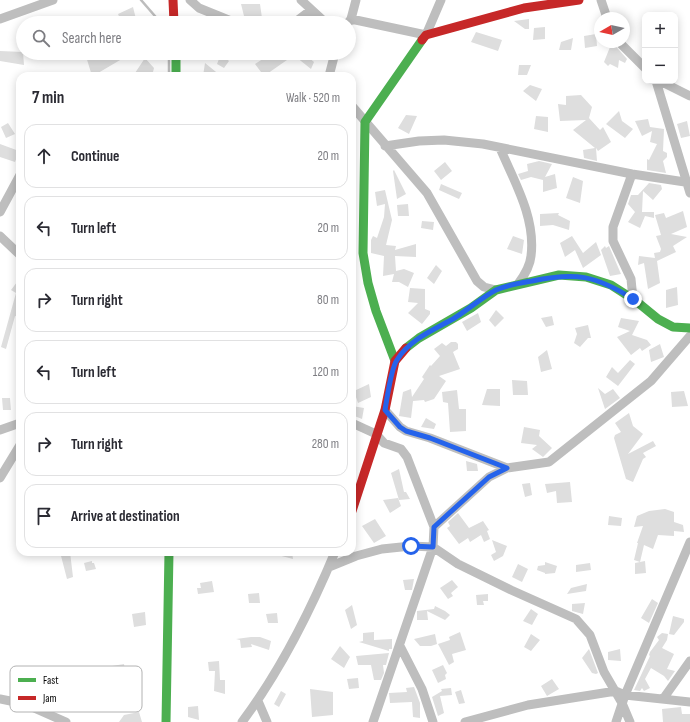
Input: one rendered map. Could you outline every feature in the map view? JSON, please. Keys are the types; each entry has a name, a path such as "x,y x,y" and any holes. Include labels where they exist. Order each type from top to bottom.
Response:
{"street":[{"path":"0,19 53,0"},
{"path":"173,0 174,16"},
{"path":"190,0 199,8 219,16"},
{"path":"301,0 318,16"},
{"path":"351,16 356,0"},
{"path":"395,361 376,311 368,283 363,253 365,122 426,35 440,0"},
{"path":"356,22 426,35 524,8 579,0"},
{"path":"601,0 605,12"},
{"path":"303,16 311,10"},
{"path":"626,48 642,65"},
{"path":"176,60 176,72"},
{"path":"330,72 333,60"},
{"path":"657,84 685,182 690,192"},
{"path":"666,84 690,96"},
{"path":"356,111 427,193 477,281 484,287 496,290"},
{"path":"385,146 419,141 444,140 500,148 632,174 685,182"},
{"path":"500,148 528,217 531,258 526,272 518,284"},
{"path":"632,174 613,227 612,235 615,247 631,279 633,299"},
{"path":"0,212 16,182"},
{"path":"0,236 16,251"},
{"path":"356,498 385,410 395,361 412,343 471,308 496,290 559,275 586,277 611,285 633,299 658,319 673,327 690,328"},
{"path":"434,527 489,477 507,468 549,462 651,381 690,336"},
{"path":"385,410 400,427 406,431 430,438 507,468"},
{"path":"0,430 16,424"},
{"path":"356,424 376,434 384,444 401,449 407,457 434,527 433,547 373,722"},
{"path":"0,478 16,452"},
{"path":"616,722 624,699 690,542"},
{"path":"329,566 356,556 382,549 411,546 433,547 458,564 576,619 590,635 604,672 616,692 624,699 630,722"},
{"path":"166,722 169,556"},
{"path":"242,722 258,701 293,641 333,556"},
{"path":"400,646 422,689 433,722"},
{"path":"663,699 690,661"},
{"path":"465,722 528,705 616,692"},
{"path":"0,699 10,701"},
{"path":"624,699 663,699 690,702"},
{"path":"258,701 267,722"},
{"path":"43,712 66,722"}],"building":[{"path":"241,4 260,4 262,16 244,16"},
{"path":"133,7 135,16 119,16 118,14"},
{"path":"529,19 529,29 525,29 514,21"},
{"path":"545,27 545,39 533,40 534,28"},
{"path":"476,32 502,40 498,51 471,42"},
{"path":"594,34 594,46 585,48 584,36"},
{"path":"573,38 571,50 559,50 561,42"},
{"path":"610,48 617,48 627,59 625,63 619,60 618,68 610,64 608,66 604,62"},
{"path":"0,51 16,52 16,60 24,60 24,65 0,61"},
{"path":"87,60 120,60 100,72 91,72"},
{"path":"144,60 147,60 154,68 153,72 136,72"},
{"path":"219,60 229,61 224,68 217,64"},
{"path":"261,60 287,60 270,72 261,72 255,64"},
{"path":"300,60 312,60 314,62 311,69"},
{"path":"205,63 216,72 204,72"},
{"path":"519,65 531,65 527,75 518,75"},
{"path":"530,85 542,89 536,101 523,91"},
{"path":"581,95 592,107 589,118 600,130 603,127 611,142 598,151 596,148 597,161 584,158 583,150 595,148 573,130 586,120 560,121 558,104 566,105 566,96"},
{"path":"619,111 622,121 633,129 625,138 606,124"},
{"path":"406,115 417,116 409,134 398,128"},
{"path":"536,116 548,117 548,132 534,129"},
{"path":"648,119 650,127 664,129 663,151 667,153 667,157 663,161 666,173 647,170 647,159 649,160 657,144 650,142 652,131 642,136 635,121"},
{"path":"687,121 690,136 681,138 677,124"},
{"path":"8,123 15,134 6,138 1,127"},
{"path":"0,144 16,150 15,162 0,157"},
{"path":"539,161 552,164 545,177 555,174 557,188 543,192 543,180 531,177 521,180 518,174 528,171 527,164"},
{"path":"445,162 452,171 441,180 434,171"},
{"path":"394,170 406,194 397,199 393,171"},
{"path":"573,177 583,181 580,203 566,198"},
{"path":"649,183 661,185 662,189 653,200 643,191 642,212 654,212 654,218 645,216 640,228 628,222 635,212 628,204 631,195 638,195"},
{"path":"441,184 462,193 459,199 439,190"},
{"path":"385,190 392,220 386,245 396,246 395,250 416,244 416,257 395,256 396,271 404,269 414,273 408,287 399,282 392,282 394,274 383,276 384,256 371,253 371,240 373,236 377,238 384,217 385,204 377,206 375,192"},
{"path":"408,204 409,216 398,216 397,205"},
{"path":"683,211 687,227 671,234 687,237 673,246 676,252 657,261 660,283 648,289 644,263 638,265 639,256 655,258 654,253 660,252 661,249 656,236 661,235 655,215 664,213 666,218"},
{"path":"559,213 558,215 570,221 569,230 553,225 540,226 540,214"},
{"path":"422,221 434,222 433,230 421,228"},
{"path":"513,236 524,240 522,254 507,249"},
{"path":"572,236 583,253 596,242 601,255 583,268 575,250 565,257 560,243"},
{"path":"605,246 606,248 609,246 621,274 610,276 601,250"},
{"path":"436,265 442,271 434,284 427,278"},
{"path":"16,283 16,293 11,290"},
{"path":"677,287 678,305 666,308 666,290"},
{"path":"410,288 425,289 425,309 430,311 430,314 422,324 408,313 418,303 408,302"},
{"path":"16,293 16,316 6,349 1,347"},
{"path":"496,310 504,318 495,327 489,320"},
{"path":"478,313 481,322 467,331 462,322"},
{"path":"552,316 554,325 546,327 541,318"},
{"path":"621,318 639,321 632,335 647,340 651,345 642,351 640,348 631,355 617,337 630,331 618,327"},
{"path":"588,325 591,338 588,338 580,347 574,343 577,334 575,328"},
{"path":"451,342 456,342 458,344 458,349 453,352 460,369 439,376 446,381 434,399 425,402 424,400 413,401 411,418 399,416 403,392 411,389 412,397 424,379 422,377 430,365 431,366 440,356 434,349 442,343 446,346"},
{"path":"660,344 664,357 651,362 649,350"},
{"path":"547,350 552,369 541,372 538,357"},
{"path":"630,360 635,364 618,386 606,377 612,367 618,373"},
{"path":"512,380 527,381 528,395 513,395"},
{"path":"369,384 371,397 358,403 356,390"},
{"path":"598,388 605,394 613,389 620,398 605,409"},
{"path":"487,389 500,389 500,406 482,405"},
{"path":"457,390 459,409 466,409 466,431 450,432 448,403 443,402 442,392"},
{"path":"684,391 688,406 672,407 671,392"},
{"path":"2,398 10,398 11,410 3,410"},
{"path":"356,407 364,408 362,419 356,417"},
{"path":"629,413 633,426 643,434 628,454 653,441 656,446 643,453 646,457 643,459 633,482 626,479 614,438 615,435 621,432 615,423"},
{"path":"426,418 436,424 434,429 421,427"},
{"path":"524,427 540,430 539,436 552,448 543,457 532,449 537,445 521,443"},
{"path":"466,461 477,464 478,471 467,471"},
{"path":"399,469 404,492 406,492 410,499 399,500 391,473"},
{"path":"570,482 572,502 557,503 556,491 547,493 545,484"},
{"path":"530,483 532,495 525,497 522,484"},
{"path":"398,498 401,506 390,513 383,500"},
{"path":"665,509 674,512 674,522 683,525 684,532 674,531 674,536 658,535 653,549 644,545 640,562 634,560 637,543 643,526 634,527 637,516 649,511"},
{"path":"458,513 469,528 483,521 489,530 487,531 490,539 484,542 481,535 470,542 468,538 459,544 447,528 450,526 448,522"},
{"path":"609,516 622,518 621,526 608,525"},
{"path":"375,519 386,536 374,543 362,526"},
{"path":"492,540 507,546 503,556 494,561 491,555 496,552"},
{"path":"61,556 70,556 73,577 67,579"},
{"path":"282,556 293,556 293,559"},
{"path":"92,561 96,569 86,571 84,563"},
{"path":"645,561 646,573 635,574 635,563"},
{"path":"545,562 557,566 555,573 545,574 537,570 538,566 545,565"},
{"path":"590,563 591,570 576,572 576,565"},
{"path":"518,564 528,569 522,582 512,577"},
{"path":"414,579 412,590 405,590 403,580"},
{"path":"452,580 458,587 451,593 453,596 448,599 440,588"},
{"path":"212,581 214,592 198,594 197,588 201,588 200,583"},
{"path":"587,584 586,591 567,594 571,588"},
{"path":"259,593 260,603 249,603 248,594"},
{"path":"488,594 488,601 483,601 484,605 477,605 476,595"},
{"path":"652,599 658,603 649,623 641,618"},
{"path":"585,603 583,614 572,611 572,604"},
{"path":"352,605 357,625 351,629 345,610"},
{"path":"435,606 450,615 445,620 427,611 428,620 417,620 417,611 434,609"},
{"path":"531,609 538,614 532,625 523,621"},
{"path":"145,612 146,625 134,627 132,614"},
{"path":"277,613 278,623 268,623 266,614"},
{"path":"673,616 684,619 684,622 674,635 669,634"},
{"path":"374,632 374,640 392,639 392,649 389,649 389,651 359,642 363,641 363,633"},
{"path":"460,632 466,650 452,654 454,662 449,665 438,644 450,640 449,637"},
{"path":"662,633 668,634 667,640 662,648 674,654 667,669 675,671 668,681 664,676 651,668 645,679 650,688 644,691 642,688 640,691 634,690 650,656 650,652 659,640 657,637"},
{"path":"435,634 437,644 431,646 420,646 414,639"},
{"path":"531,634 540,640 531,651 524,647"},
{"path":"260,637 271,641 269,650 251,644 252,647 241,648 240,640 236,639"},
{"path":"340,646 350,657 344,668 331,659"},
{"path":"589,649 598,673 596,674 592,673 582,658"},
{"path":"620,649 621,661 608,660 608,652"},
{"path":"389,653 386,665 383,665 384,673 381,680 374,680 371,665 358,665 356,656"},
{"path":"219,661 220,680 225,680 225,694 214,691 215,671 209,671 208,662"},
{"path":"124,664 124,666 112,666"},
{"path":"443,665 447,673 445,675 446,679 438,683 432,670"},
{"path":"358,678 359,688 349,689 347,679"},
{"path":"552,679 559,689 547,696 541,686"},
{"path":"414,687 420,703 420,718 413,717 412,702 390,703 389,693 407,692 406,688"},
{"path":"451,688 452,695 440,696 444,713 438,716 432,697 442,691 441,689"},
{"path":"310,689 333,692 333,715 312,717"},
{"path":"461,690 465,703 459,704 455,692"},
{"path":"281,691 286,694 279,707 274,704"},
{"path":"198,706 199,720 188,717 188,707"},
{"path":"681,707 682,714 690,714 690,722 663,722 662,709"},
{"path":"139,712 142,722 119,722 124,715"}],"waterway":[{"path":"141,0 155,16"},
{"path":"169,60 169,72"}],"traffic: fast":[{"path":"395,361 376,311 368,283 363,253 365,122 422,40"},
{"path":"176,60 176,72"},
{"path":"406,348 419,338 471,308 496,290 559,275 586,277 611,285 636,301 658,319 673,327 690,328"},
{"path":"166,722 169,556"}],"traffic: jam":[{"path":"173,0 174,16"},
{"path":"422,40 426,35 524,8 579,0"},
{"path":"356,499 385,410 395,361 406,348"}],"route":[{"path":"411,546 433,547 434,527 489,477 507,468 430,438 406,431 400,427 385,410 395,361 404,350 412,343 471,308 496,290 518,284 559,275 586,277 611,285 633,299"}]}
